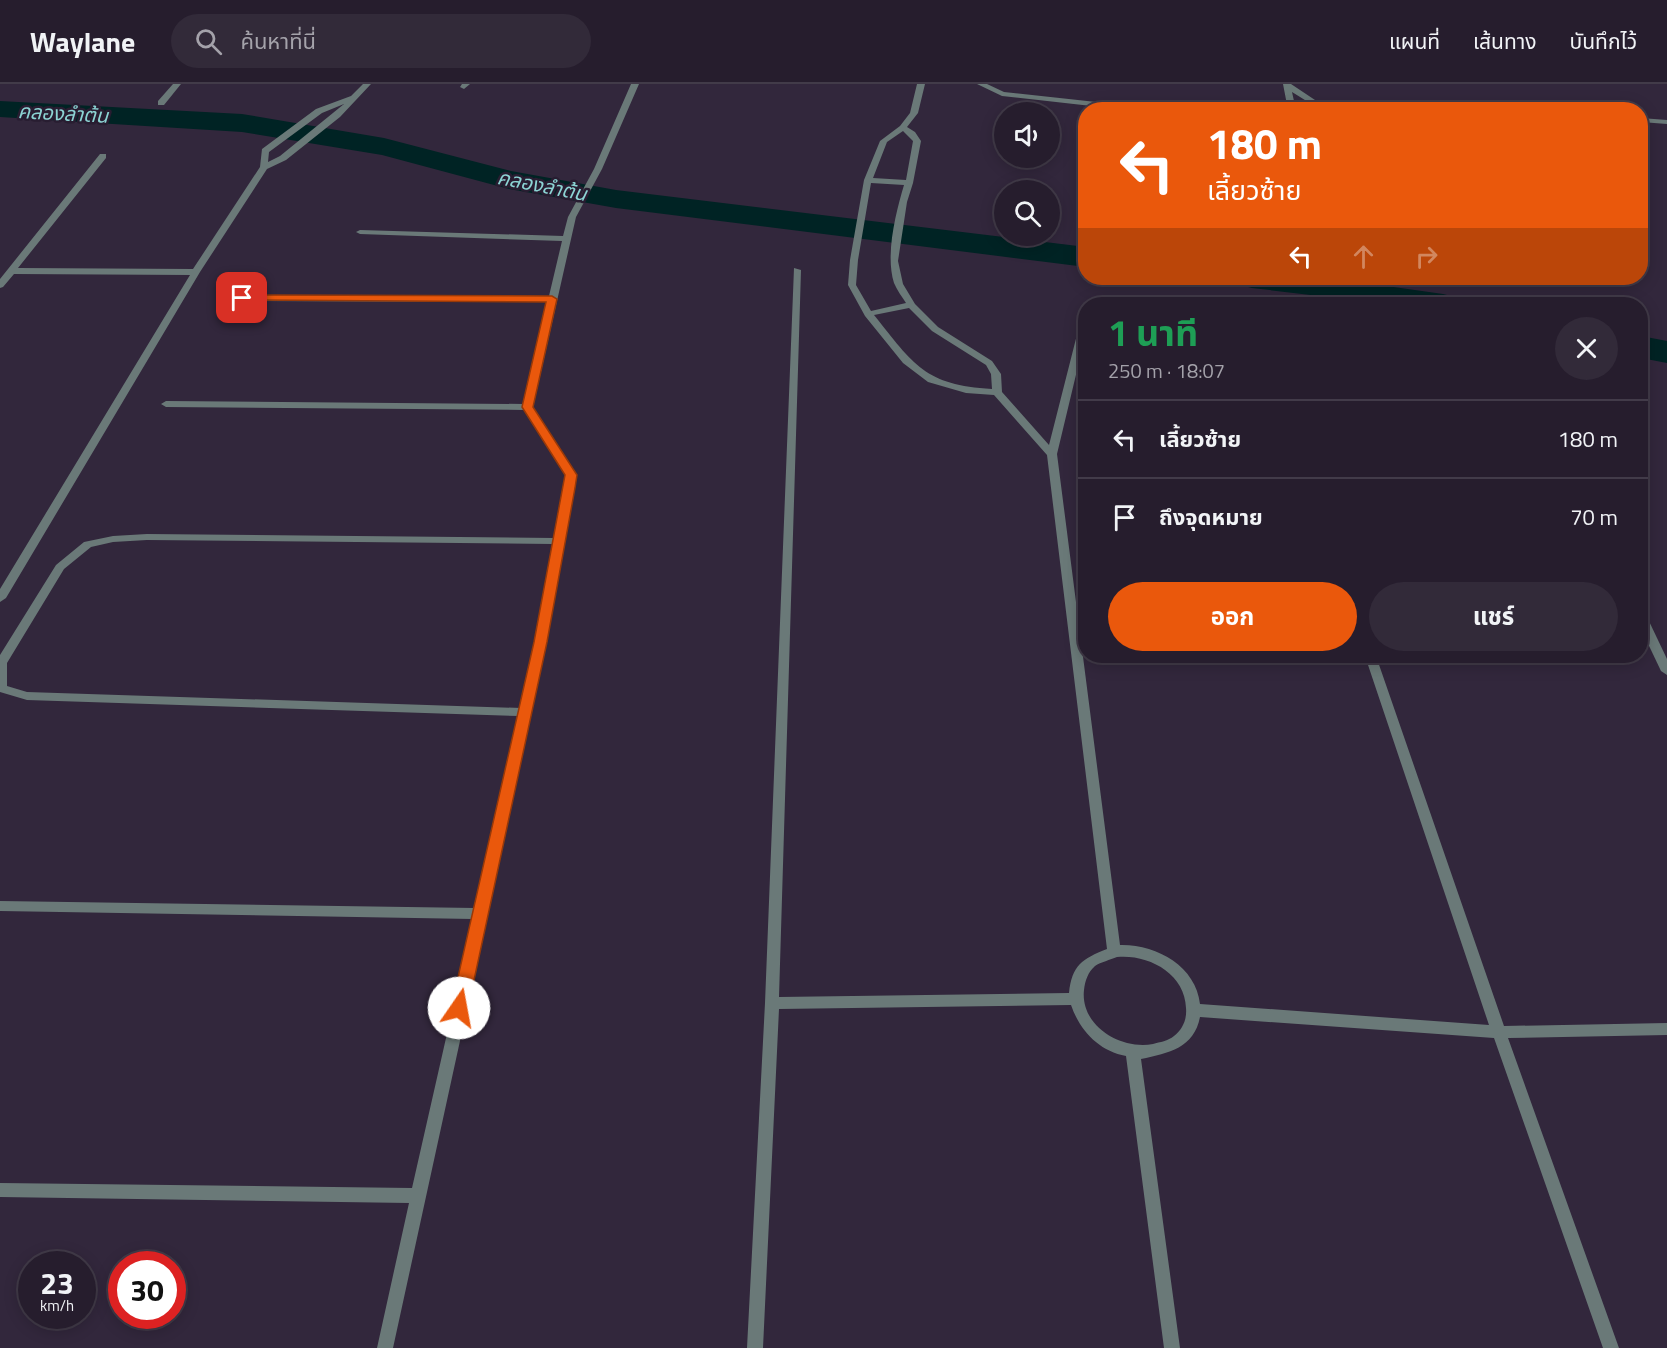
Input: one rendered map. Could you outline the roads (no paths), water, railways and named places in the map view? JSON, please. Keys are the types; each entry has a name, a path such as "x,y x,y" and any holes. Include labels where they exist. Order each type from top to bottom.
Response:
{"street":[{"path":"161,103 177,84"},
{"path":"0,598 196,272 264,167 266,151 319,111 352,98 367,84"},
{"path":"385,1348 541,642 571,475 528,407 572,217 598,169 635,84"},
{"path":"921,84 914,113 903,128 884,141 868,180 852,285 868,314 906,361 931,380 966,390 997,392"},
{"path":"981,84 1002,94 1078,102"},
{"path":"1287,86 1290,102"},
{"path":"1287,86 1314,102"},
{"path":"264,167 283,158 349,105 352,98"},
{"path":"1648,121 1667,122"},
{"path":"903,128 912,134 916,141 894,261 898,284 911,305 935,329 989,363 996,374 997,392 1052,454"},
{"path":"0,285 103,156"},
{"path":"868,180 909,183"},
{"path":"360,232 566,239"},
{"path":"754,1348 772,1003 796,270"},
{"path":"12,271 196,272"},
{"path":"242,298 552,299"},
{"path":"868,314 911,305"},
{"path":"1078,348 1052,454 1078,663"},
{"path":"166,404 528,407"},
{"path":"525,712 27,696 1,688 1,663 60,567 88,544 113,539 147,537 559,541"},
{"path":"1648,632 1667,671"},
{"path":"1078,663 1114,952"},
{"path":"1373,663 1499,1032 1611,1348"},
{"path":"0,906 480,914"},
{"path":"1137,951 1160,958 1178,971 1191,990 1195,1010 1190,1029 1177,1044 1157,1052 1133,1052 1111,1046 1093,1033 1080,1017 1074,999 1077,983 1084,968 1097,957 1114,952 1137,951"},
{"path":"772,1003 1074,999"},
{"path":"1195,1010 1499,1032 1667,1029"},
{"path":"1133,1052 1172,1348"},
{"path":"0,1190 419,1196"}],"waterway":[{"name":"คลองลำต้น","path":"0,109 242,123 384,147 509,180 616,199 1078,256"},
{"name":"คลองลำต้น","path":"1310,285 1402,297"},
{"name":"คลองลำต้น","path":"1648,348 1667,352"}]}
